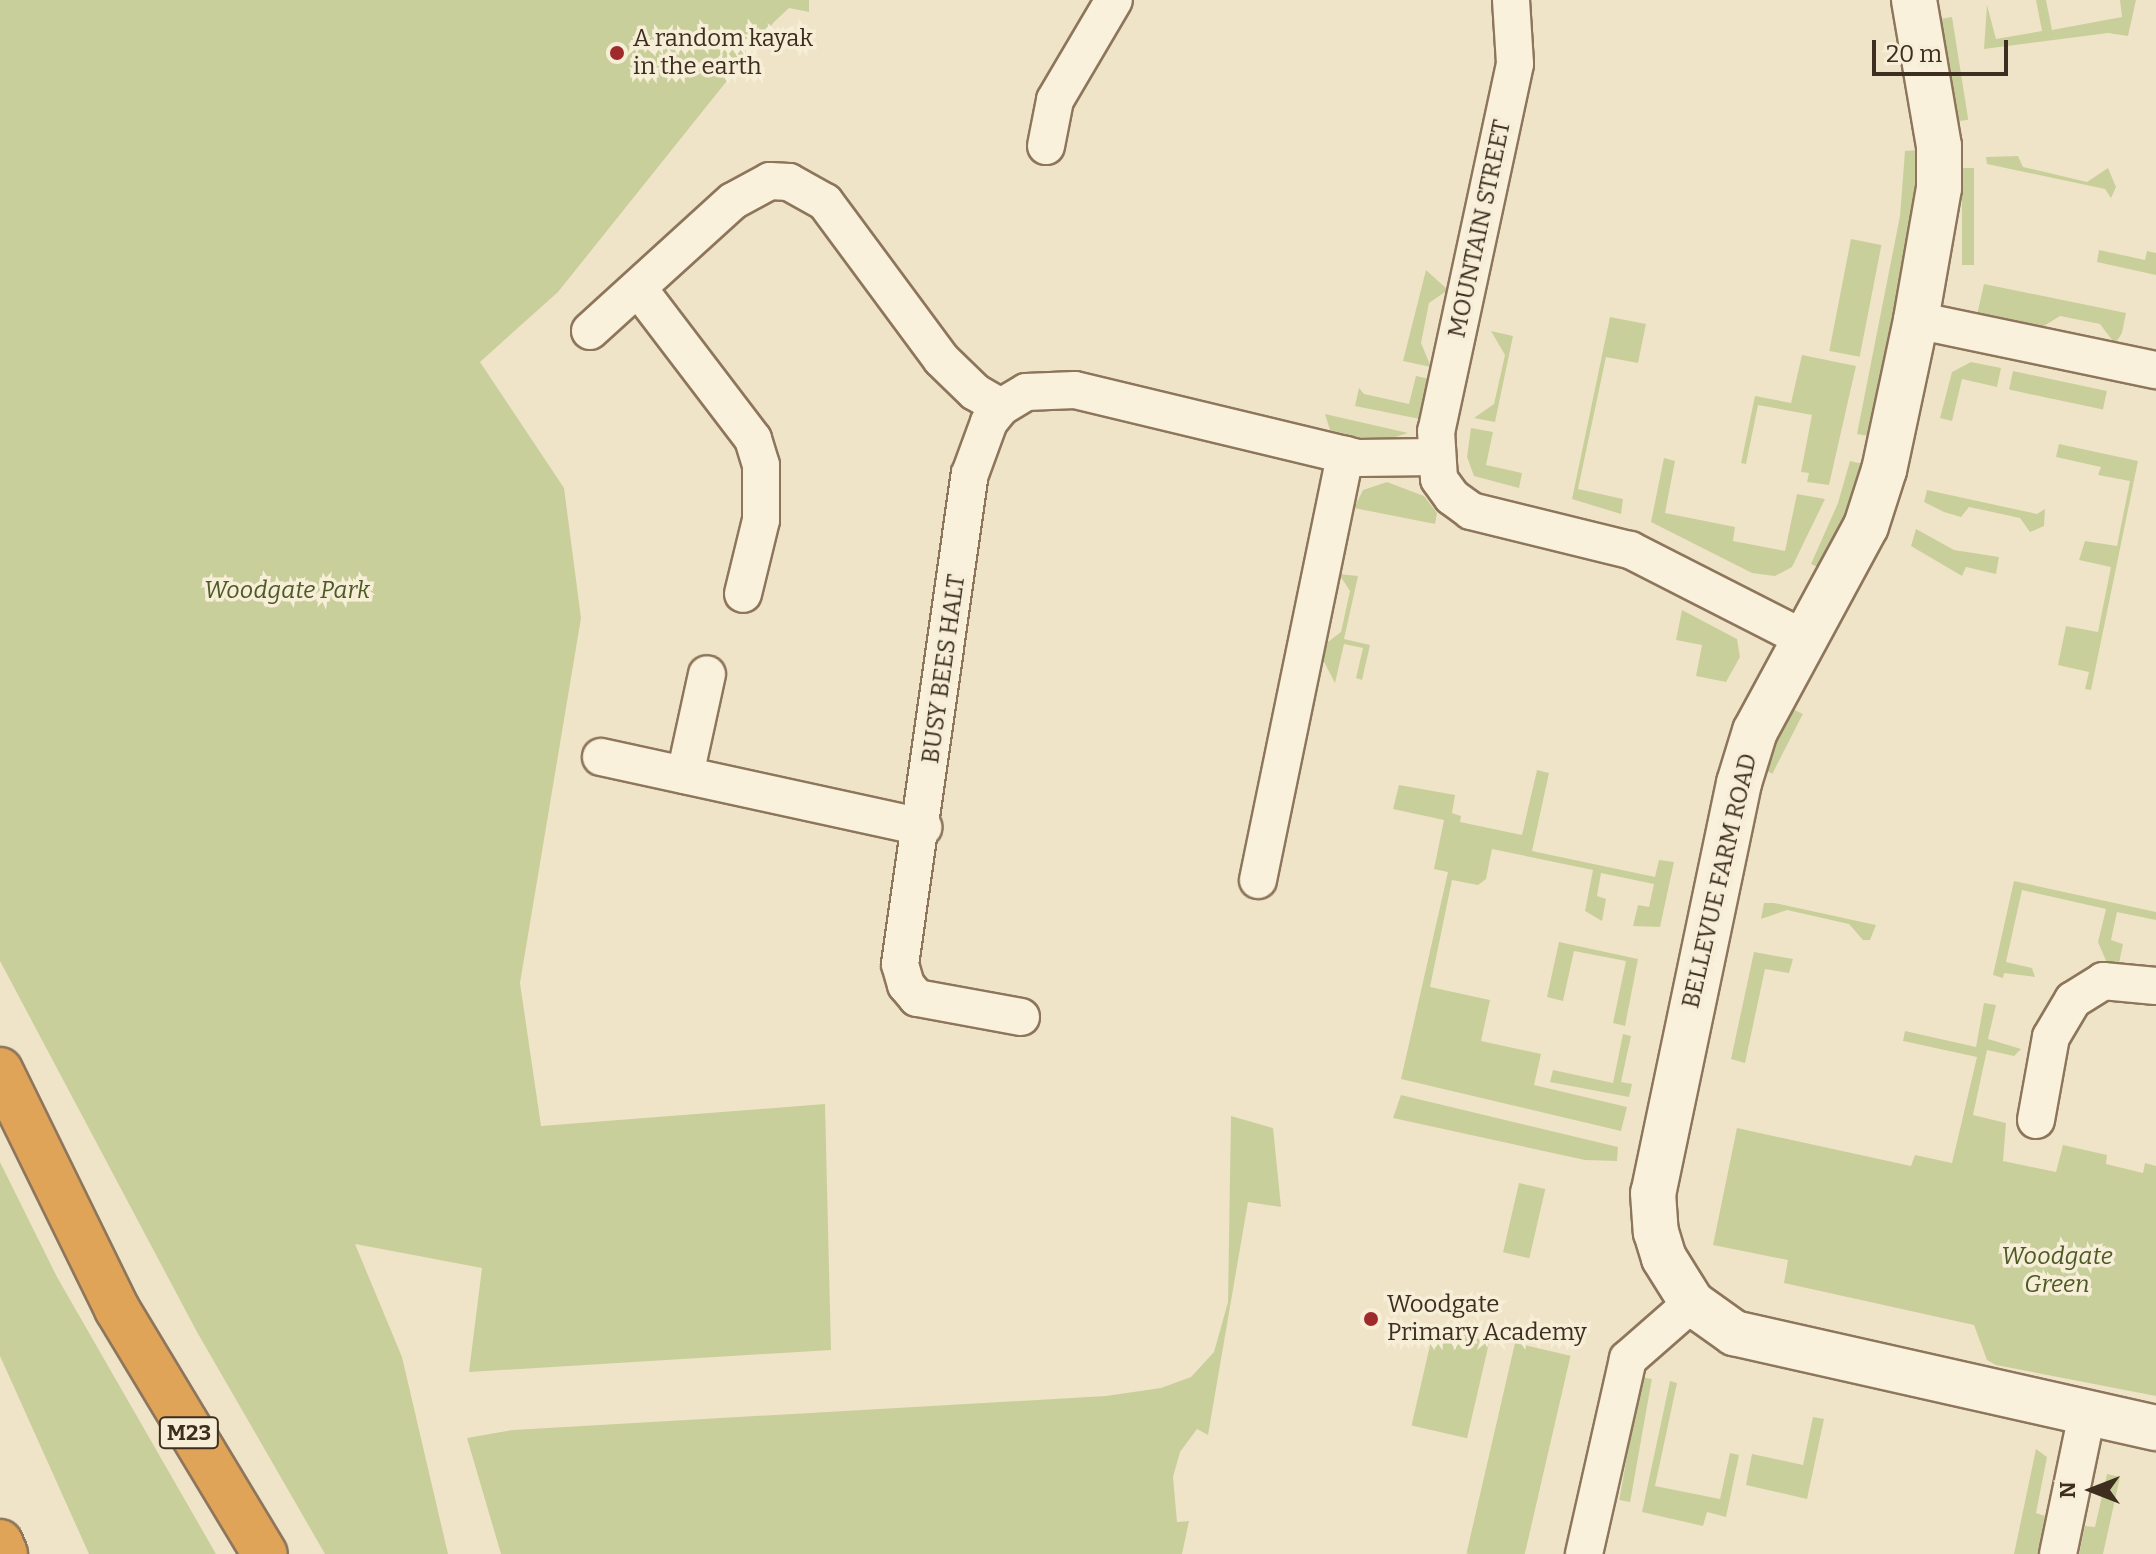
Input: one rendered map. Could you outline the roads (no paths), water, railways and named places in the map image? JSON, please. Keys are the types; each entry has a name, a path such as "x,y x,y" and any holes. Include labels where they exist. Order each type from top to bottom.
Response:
{"highway":[{"name":"M23","path":"0,1070 117,1309 265,1554"},
{"path":"0,1542 5,1554"}],"street":[{"path":"1046,146 1055,100 1114,0"},
{"name":"MOUNTAIN STREET","path":"1434,457 1515,64 1511,0"},
{"name":"BELLEVUE FARM ROAD","path":"1914,0 1939,146 1939,188 1916,320 1876,499 1848,564 1755,731 1739,783 1653,1193 1664,1258 1692,1303 1734,1333 1761,1342 2156,1428"},
{"path":"590,331 752,188 770,181 806,187 825,202 941,359 975,392 1001,407 1026,392 1075,390 1345,455 1375,460 1434,457 1445,488 1471,511 1630,550 1805,639"},
{"path":"638,288 753,439 761,465 761,520 743,594"},
{"path":"1916,320 2156,370"},
{"name":"BUSY BEES HALT","path":"1001,407 979,443 970,474 923,827 900,964 906,985 917,998 1021,1017"},
{"path":"1258,880 1345,455"},
{"path":"685,775 707,674"},
{"path":"601,757 923,827"},
{"path":"2036,1120 2051,1037 2073,1000 2103,981 2156,986"},
{"path":"1584,1554 1628,1359 1692,1303"},
{"path":"2058,1554 2087,1414"}],"place":[{"name":"A random kayak in the earth","path":"617,53"},
{"name":"Woodgate Primary Academy","path":"1371,1319"}],"park label":[{"name":"Woodgate Park","path":"287,591"},
{"name":"Woodgate Green","path":"2057,1271"}]}
